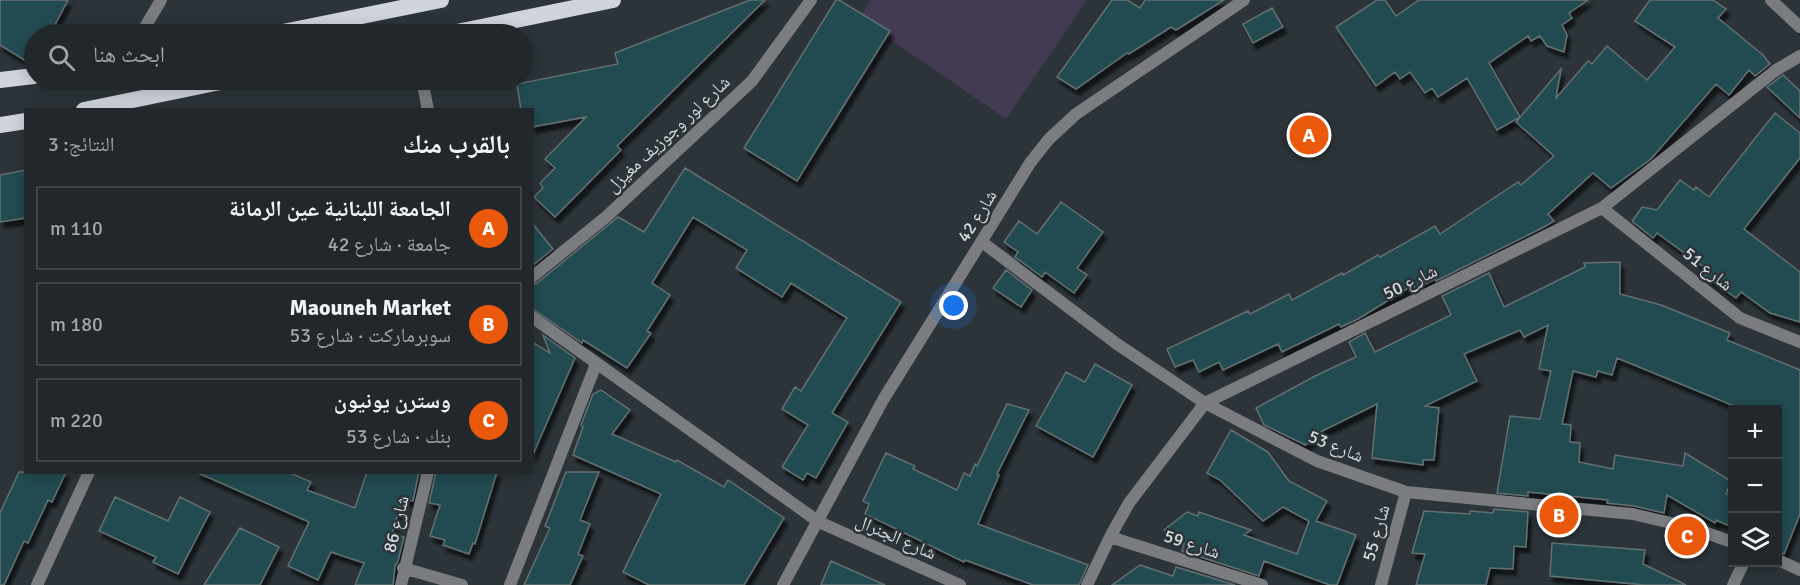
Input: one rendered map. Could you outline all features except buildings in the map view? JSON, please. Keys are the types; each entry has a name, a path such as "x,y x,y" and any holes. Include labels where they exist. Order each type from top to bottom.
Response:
{"highway":[{"path":"322,24 441,0"},
{"path":"496,24 613,0"},
{"path":"0,80 24,77"},
{"path":"94,108 181,90"},
{"path":"0,125 24,121"}],"street":[{"path":"147,24 161,0"},
{"name":"شارع لور وجوزيف مغيزل","path":"534,275 606,217 752,81 811,0"},
{"name":"شارع 42","path":"783,585 883,400 1030,164 1048,139 1076,114 1244,0"},
{"path":"1771,0 1800,27"},
{"name":"شارع 50","path":"1087,585 1129,503 1205,403 1602,208 1776,70 1800,56"},
{"path":"424,90 428,108"},
{"name":"شارع 51","path":"1602,208 1740,318 1800,342"},
{"name":"شارع 53","path":"982,242 1117,344 1205,403 1317,461 1407,492 1633,514 1692,528 1728,541"},
{"path":"534,318 819,522"},
{"path":"510,585 596,364"},
{"path":"38,585 88,474"},
{"name":"شارع 86","path":"401,585 428,474"},
{"name":"شارع 55","path":"1380,585 1407,492"},
{"name":"شارع الجنرال","path":"819,522 960,585"},
{"name":"شارع 59","path":"1110,537 1262,585"},
{"path":"1782,562 1800,570"},
{"path":"1733,585 1742,567"},
{"path":"404,568 462,585"}],"shaded area":[{"path":"871,0 1087,0 1006,119 859,18"}],"place":[{"name":"الجامعة اللبنانية عين الرمانة","path":"1309,135"},
{"name":"Maouneh Market","path":"1559,515"},
{"name":"وسترن يونيون","path":"1687,536"}]}
